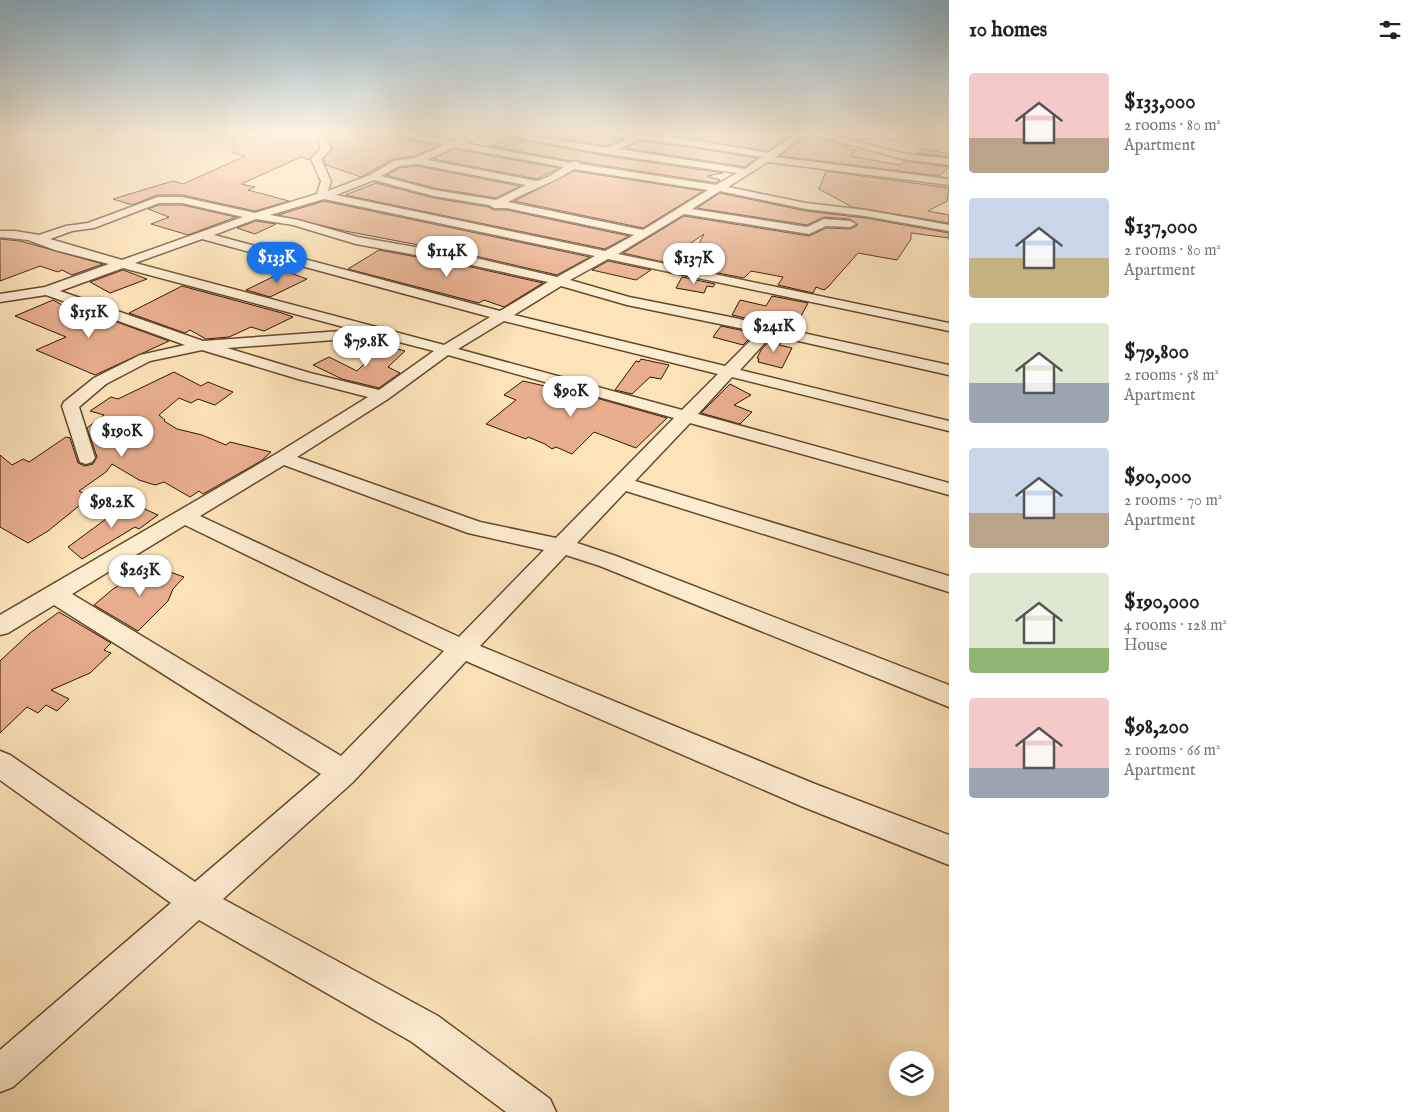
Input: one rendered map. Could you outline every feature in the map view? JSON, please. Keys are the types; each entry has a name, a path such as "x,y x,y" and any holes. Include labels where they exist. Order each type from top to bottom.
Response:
{"street":[{"path":"322,195 325,185"},
{"path":"0,298 47,291 255,216 351,185"},
{"path":"404,185 434,193 499,204 645,234"},
{"path":"456,223 535,185"},
{"path":"697,185 806,206 865,213 949,228"},
{"path":"0,626 282,458 382,396 446,350 559,281 645,234 724,185"},
{"path":"322,195 949,327"},
{"path":"40,239 70,228 90,226 165,199 182,200 255,216 294,222 356,240 471,261 559,281 627,301 949,370"},
{"path":"685,210 809,231 824,222 887,227 891,218"},
{"path":"0,234 40,239 59,247 446,350 949,490"},
{"path":"201,235 502,316 949,426"},
{"path":"47,291 203,346 304,376 382,396"},
{"path":"0,1074 343,773 684,416 769,330"},
{"path":"86,458 70,406 100,381 145,358 203,346 379,332"},
{"path":"282,458 475,528 561,546 641,573 707,602 949,696"},
{"path":"622,483 949,584"},
{"path":"184,516 462,649 811,796 949,850"},
{"path":"54,594 343,773"},
{"path":"0,764 197,902 425,1029 537,1112"}],"building":[{"path":"160,185 245,185 255,187 248,190 289,201 255,211 182,195 157,195 132,205 113,199"},
{"path":"371,185 383,185 434,198 488,207 494,210 507,210 629,236 605,249 345,195"},
{"path":"423,185 520,186 496,198"},
{"path":"546,185 664,185 703,191 643,228 514,201"},
{"path":"821,185 927,185 949,188 947,201 928,211 949,215 949,223 852,207 819,189"},
{"path":"720,193 806,211 865,218 949,233 949,238 911,233 911,239 897,260 858,253 828,287 824,290 816,287 813,293 778,285 783,277 751,271 744,278 687,267 704,234 663,262 623,253 684,216 809,236 826,228 850,229 858,225 850,219 824,217 807,225 697,208"},
{"path":"324,201 590,257 557,275 471,255 345,231 278,215"},
{"path":"159,205 182,205 236,217 188,235 151,224 169,217 148,209"},
{"path":"256,221 276,224 255,234 237,228"},
{"path":"0,239 20,241 103,264 72,275 62,270 58,272 40,266 0,281"},
{"path":"379,250 543,283 504,307 484,300 479,303 348,269"},
{"path":"608,261 651,270 636,280 592,270"},
{"path":"123,270 147,279 110,293 90,282"},
{"path":"285,271 307,279 270,297 246,290"},
{"path":"682,277 715,284 713,287 707,286 704,293 676,288"},
{"path":"182,286 293,317 264,331 251,327 229,337 206,339 190,330 185,333 129,313"},
{"path":"772,296 808,303 792,329 732,315 740,300 766,306"},
{"path":"53,300 103,327 114,321 169,341 95,375 36,350 66,337 15,316"},
{"path":"721,326 755,333 743,345 713,337"},
{"path":"773,337 784,340 779,345 792,348 782,368 758,362 759,359 757,358 761,350"},
{"path":"383,345 405,351 388,367 400,373 379,388 342,379 313,365 329,357 357,371"},
{"path":"641,359 669,365 661,379 650,377 632,394 615,390 636,361 639,362"},
{"path":"174,372 201,386 208,382 233,392 215,405 198,399 191,403 179,398 159,415 164,421 177,429 202,435 226,445 230,442 271,452 261,461 203,494 199,491 190,497 164,482 155,485 139,480 112,464 106,472 79,491 90,497 48,531 28,543 0,527 0,455 12,465 23,459 29,462 66,437 70,438 78,463 85,466 93,464 97,457 87,428 104,415 90,411 111,397 118,399"},
{"path":"523,381 593,397 667,418 636,448 594,432 572,454 556,447 552,449 528,437 526,439 486,424 516,400 504,395"},
{"path":"730,384 751,395 734,405 752,412 740,424 701,413"},
{"path":"129,502 158,515 139,529 135,527 82,559 68,547"},
{"path":"151,565 184,577 173,589 168,601 138,631 94,605 113,589"},
{"path":"59,612 111,643 104,650 111,653 90,673 51,690 69,699 57,711 46,705 38,713 27,707 0,733 0,661 30,633"}]}
